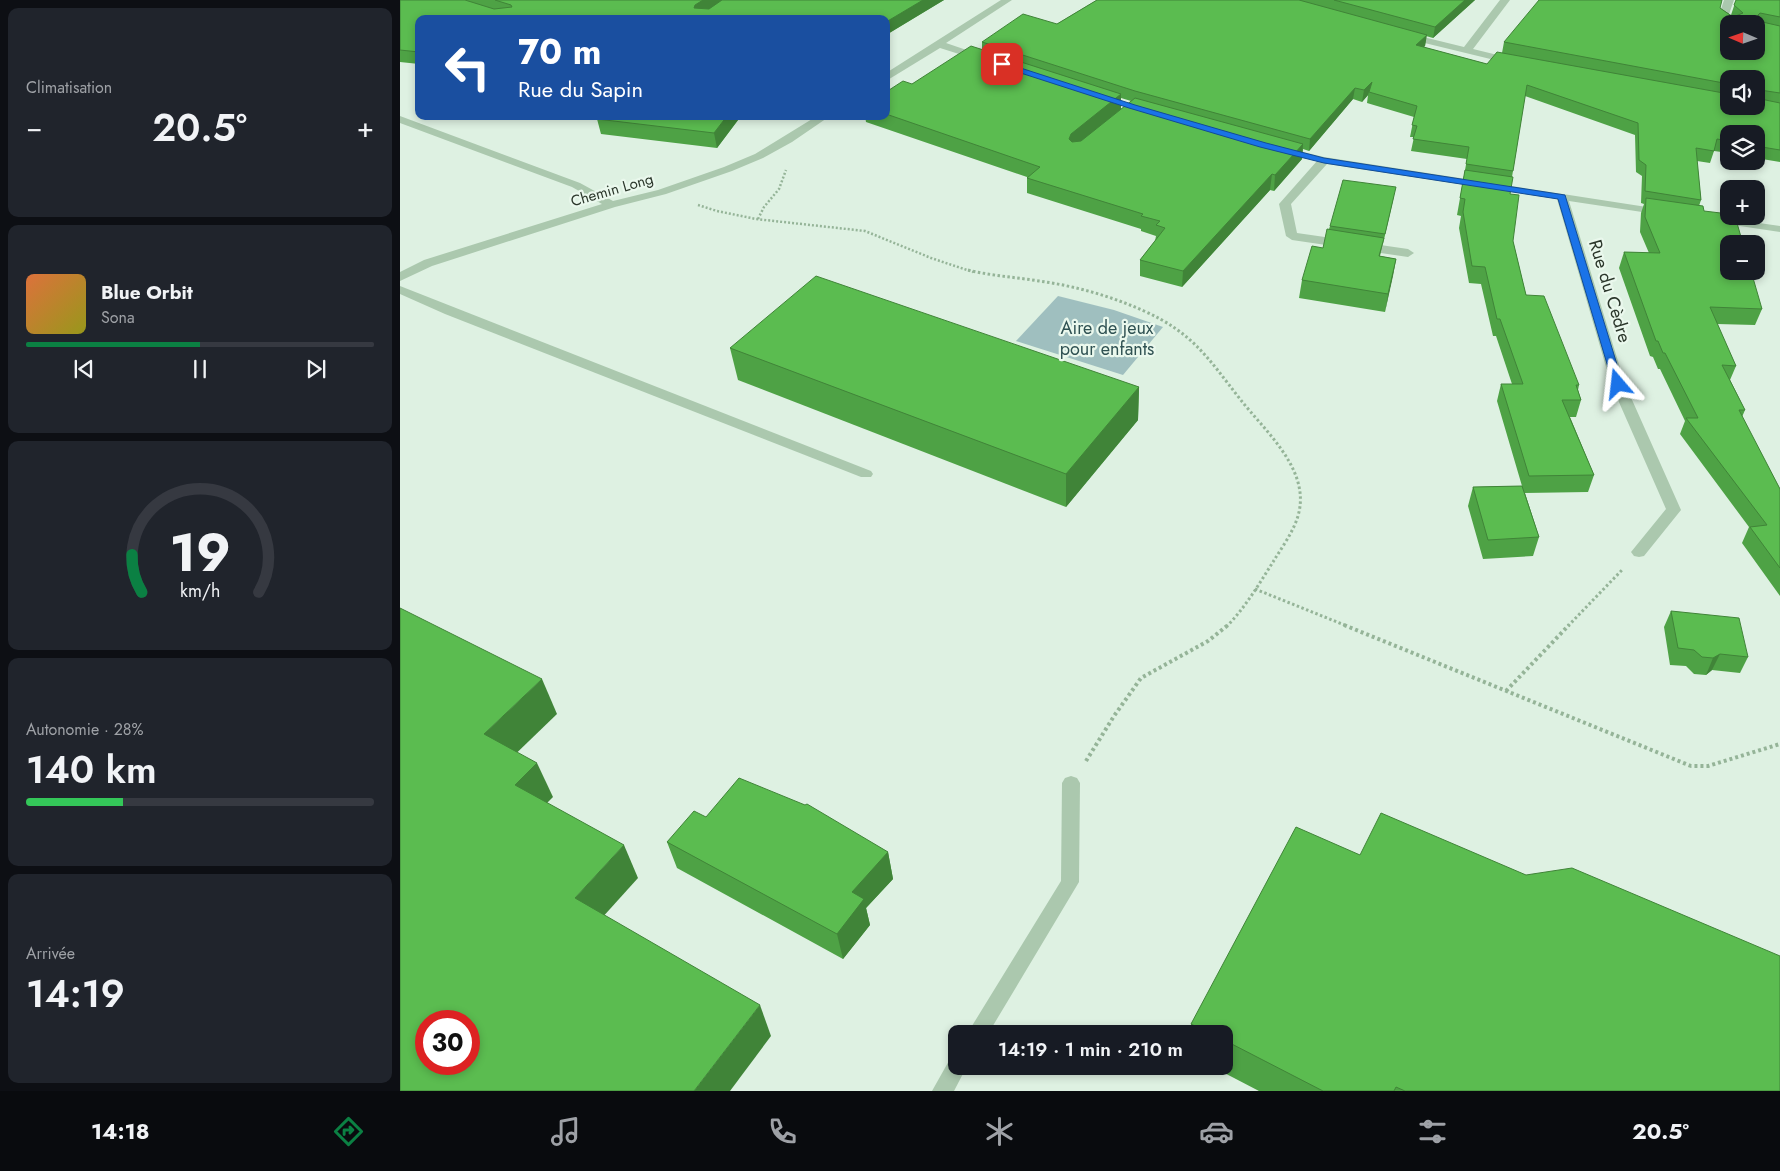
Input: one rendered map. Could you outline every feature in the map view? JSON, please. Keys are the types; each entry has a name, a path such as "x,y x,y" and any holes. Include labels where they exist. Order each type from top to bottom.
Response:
{"street":[{"path":"890,75 1007,0"},
{"path":"1466,51 1505,0"},
{"path":"1724,15 1729,0"},
{"path":"1398,34 1518,63"},
{"path":"939,44 993,62"},
{"path":"400,119 576,185 611,205"},
{"name":"Chemin Long","path":"400,277 428,263 611,205 662,192 728,169 759,156 818,120"},
{"path":"1272,147 1324,160 1676,214"},
{"path":"1324,160 1285,204 1292,236 1408,253"},
{"name":"Rue du Cèdre","path":"1562,197 1618,384 1674,510 1639,552"},
{"path":"1704,218 1780,229"},
{"path":"400,290 448,311 866,474"},
{"path":"983,1025 1070,882 1071,784"},
{"path":"942,1091 952,1075"}],"path":[{"path":"758,219 764,207 779,189 784,173 790,164"},
{"path":"662,192 712,210 758,219 825,224 861,230 885,237 924,256 974,272 1042,282 1105,296 1168,323 1197,344 1238,399 1283,453 1295,475 1299,491 1299,512 1286,540 1255,589 1223,631 1142,677 1126,698 1071,784"},
{"path":"1506,690 1639,552"},
{"path":"1255,589 1691,766 1708,766 1780,744"}],"green space":[{"name":"Aire de jeux pour enfants","path":"1058,296 1114,310 1163,327 1123,375 1016,341"}],"building":[{"path":"400,0 465,0 494,9 512,7 495,0 703,0 695,5 694,8 709,9 722,0 923,0 890,20 890,15 415,15 415,52 400,50"},
{"path":"1097,0 1299,0 1427,35 1416,45 1487,64 1497,52 1720,92 1720,115 1765,115 1765,100 1780,103 1780,150 1765,148 1765,125 1720,125 1720,140 1717,139 1714,151 1696,148 1701,200 1645,191 1646,165 1639,160 1638,123 1527,85 1513,171 1466,164 1469,147 1413,139 1417,126 1412,125 1417,106 1369,92 1372,82 1364,90 1355,88 1310,139 1135,91 982,42 1023,14 1057,24"},
{"path":"1334,0 1465,0 1435,27"},
{"path":"1539,0 1722,0 1720,8 1730,15 1720,15 1720,60 1765,60 1765,23 1780,26 1780,93 1765,91 1765,70 1720,70 1720,82 1504,42"},
{"path":"1736,0 1780,0 1780,17 1760,13 1758,15 1738,15 1743,13 1734,5"},
{"path":"971,46 1121,94 1071,134 1069,139 1072,142 1081,141 1135,98 1303,144 1275,175 1272,174 1183,271 1140,260 1165,228 1156,225 1160,221 1027,178 1040,167 890,115 890,89 903,81 912,84"},
{"path":"605,120 724,120 714,133"},
{"path":"1465,170 1513,177 1510,194 1519,195 1513,241 1526,295 1544,296 1579,385 1576,385 1581,400 1562,400 1594,475 1529,476 1501,384 1523,384 1500,319 1497,319 1485,267 1472,266 1463,212 1465,199 1460,198"},
{"path":"1343,180 1396,187 1385,234 1330,226"},
{"path":"1646,198 1703,206 1704,211 1720,213 1720,225 1738,225 1740,235 1720,235 1720,280 1754,280 1762,309 1710,307 1736,366 1722,365 1745,410 1739,410 1780,489 1780,568 1750,527 1767,525 1686,418 1698,418 1665,353 1663,353 1658,341 1656,341 1624,252 1660,253 1645,217"},
{"path":"1327,229 1384,238 1379,256 1396,259 1388,294 1302,280 1312,246 1323,248"},
{"path":"816,276 1139,387 1066,474 730,348"},
{"path":"1522,486 1539,537 1488,540 1473,487"},
{"path":"400,608 542,679 484,734 537,763 515,785 624,845 575,898 760,1005 694,1091 400,1091"},
{"path":"1671,611 1739,618 1748,657 1720,654 1713,658 1702,657 1694,650 1678,648"},
{"path":"739,778 805,805 807,804 888,852 852,892 864,899 837,934 667,842 694,811 706,817"},
{"path":"1381,813 1526,875 1572,868 1780,956 1780,1091 1405,1091 1396,1087 1394,1091 1323,1091 1233,1045 1233,1025 1191,1024 1296,827 1360,855"}],"route":[{"path":"1002,64 1132,107 1263,145 1324,160 1562,197 1618,384"}]}
